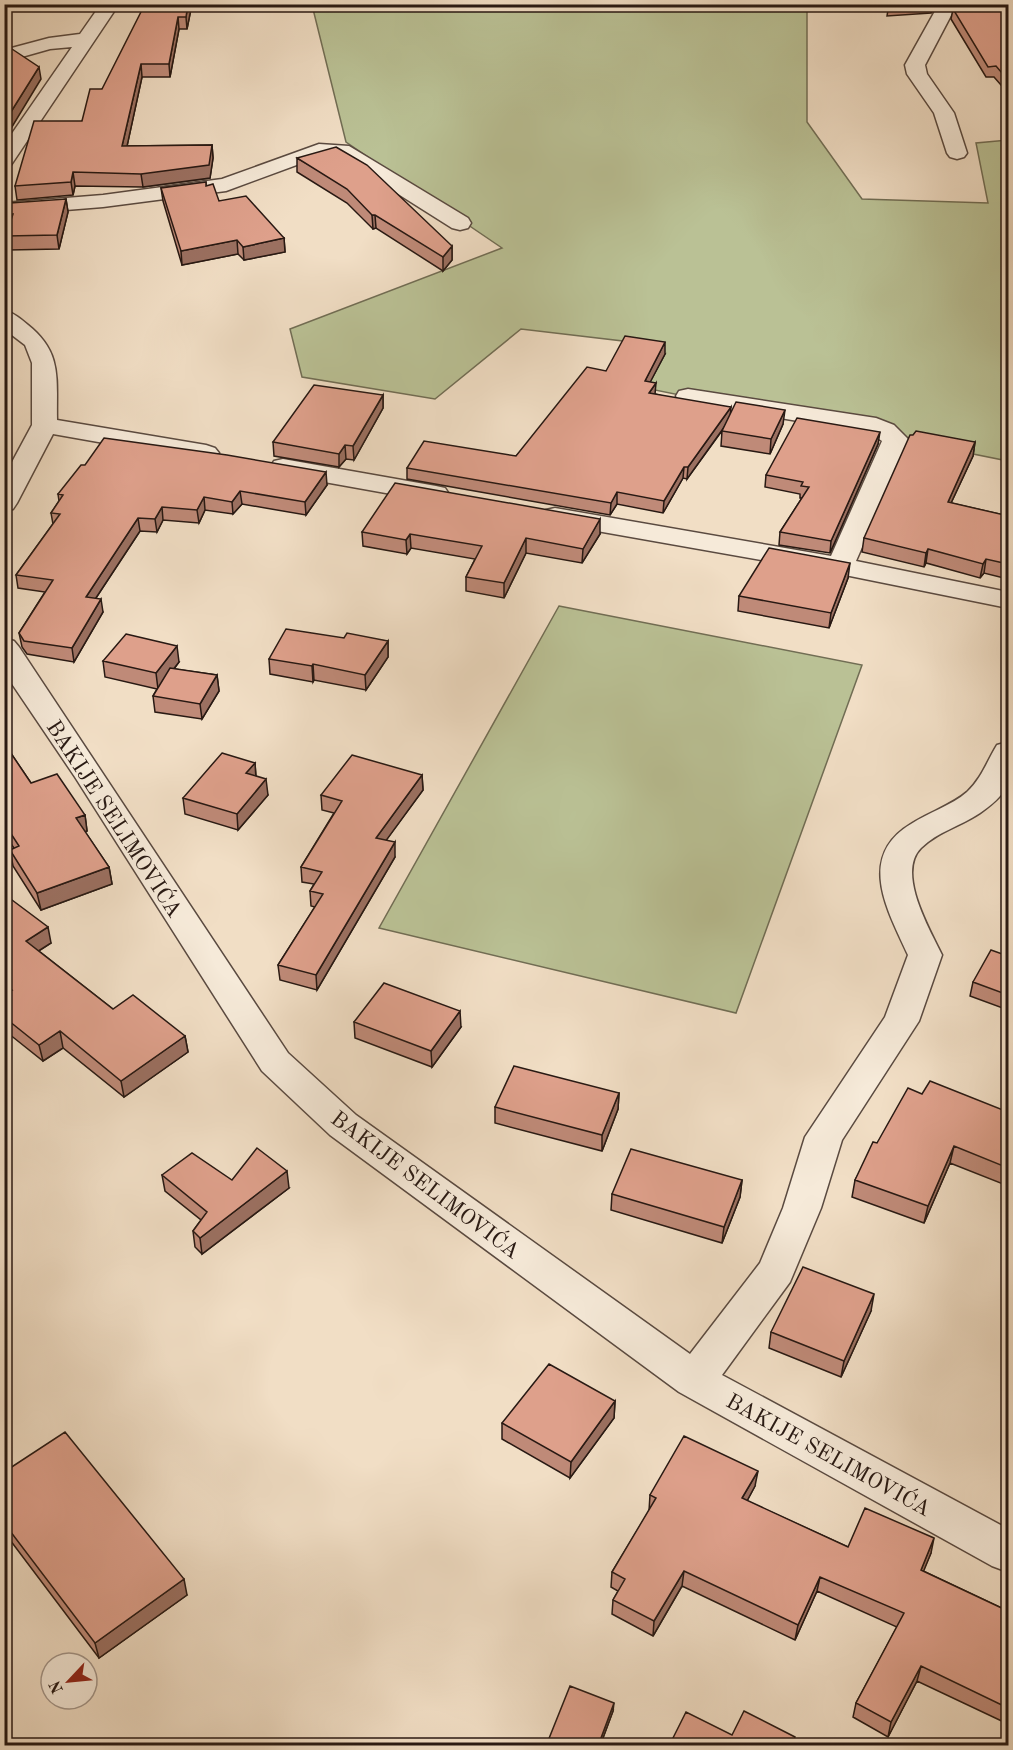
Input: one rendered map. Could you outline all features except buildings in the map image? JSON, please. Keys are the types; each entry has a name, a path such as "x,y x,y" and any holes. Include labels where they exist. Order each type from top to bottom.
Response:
{"street":[{"path":"4,161 110,4"},
{"path":"948,4 915,65 917,74 944,113 957,153"},
{"path":"4,56 49,45 88,39"},
{"path":"4,209 103,201 219,187 291,160 330,150 342,150 460,223"},
{"path":"4,317 35,342 44,363 45,425 4,503"},
{"path":"688,396 876,426 893,435 894,444 840,567"},
{"path":"45,425 466,500"},
{"path":"536,512 1008,600"},
{"name":"BAKIJE SELIMOVIĆA","path":"4,647 34,696 88,772 275,1062 343,1125 694,1380 1008,1552"},
{"path":"694,1380 776,1271 802,1208 824,1137 901,1020 914,990 925,955 897,887 896,871 899,857 908,841 936,822 974,803 998,777 1008,752"}],"green space":[{"path":"312,5 807,5 807,122 862,199 988,203 976,143 1008,140 1008,461 635,386 648,344 521,329 435,399 302,377 290,329 502,248 346,142"},
{"path":"559,606 862,665 736,1013 379,928"}]}
